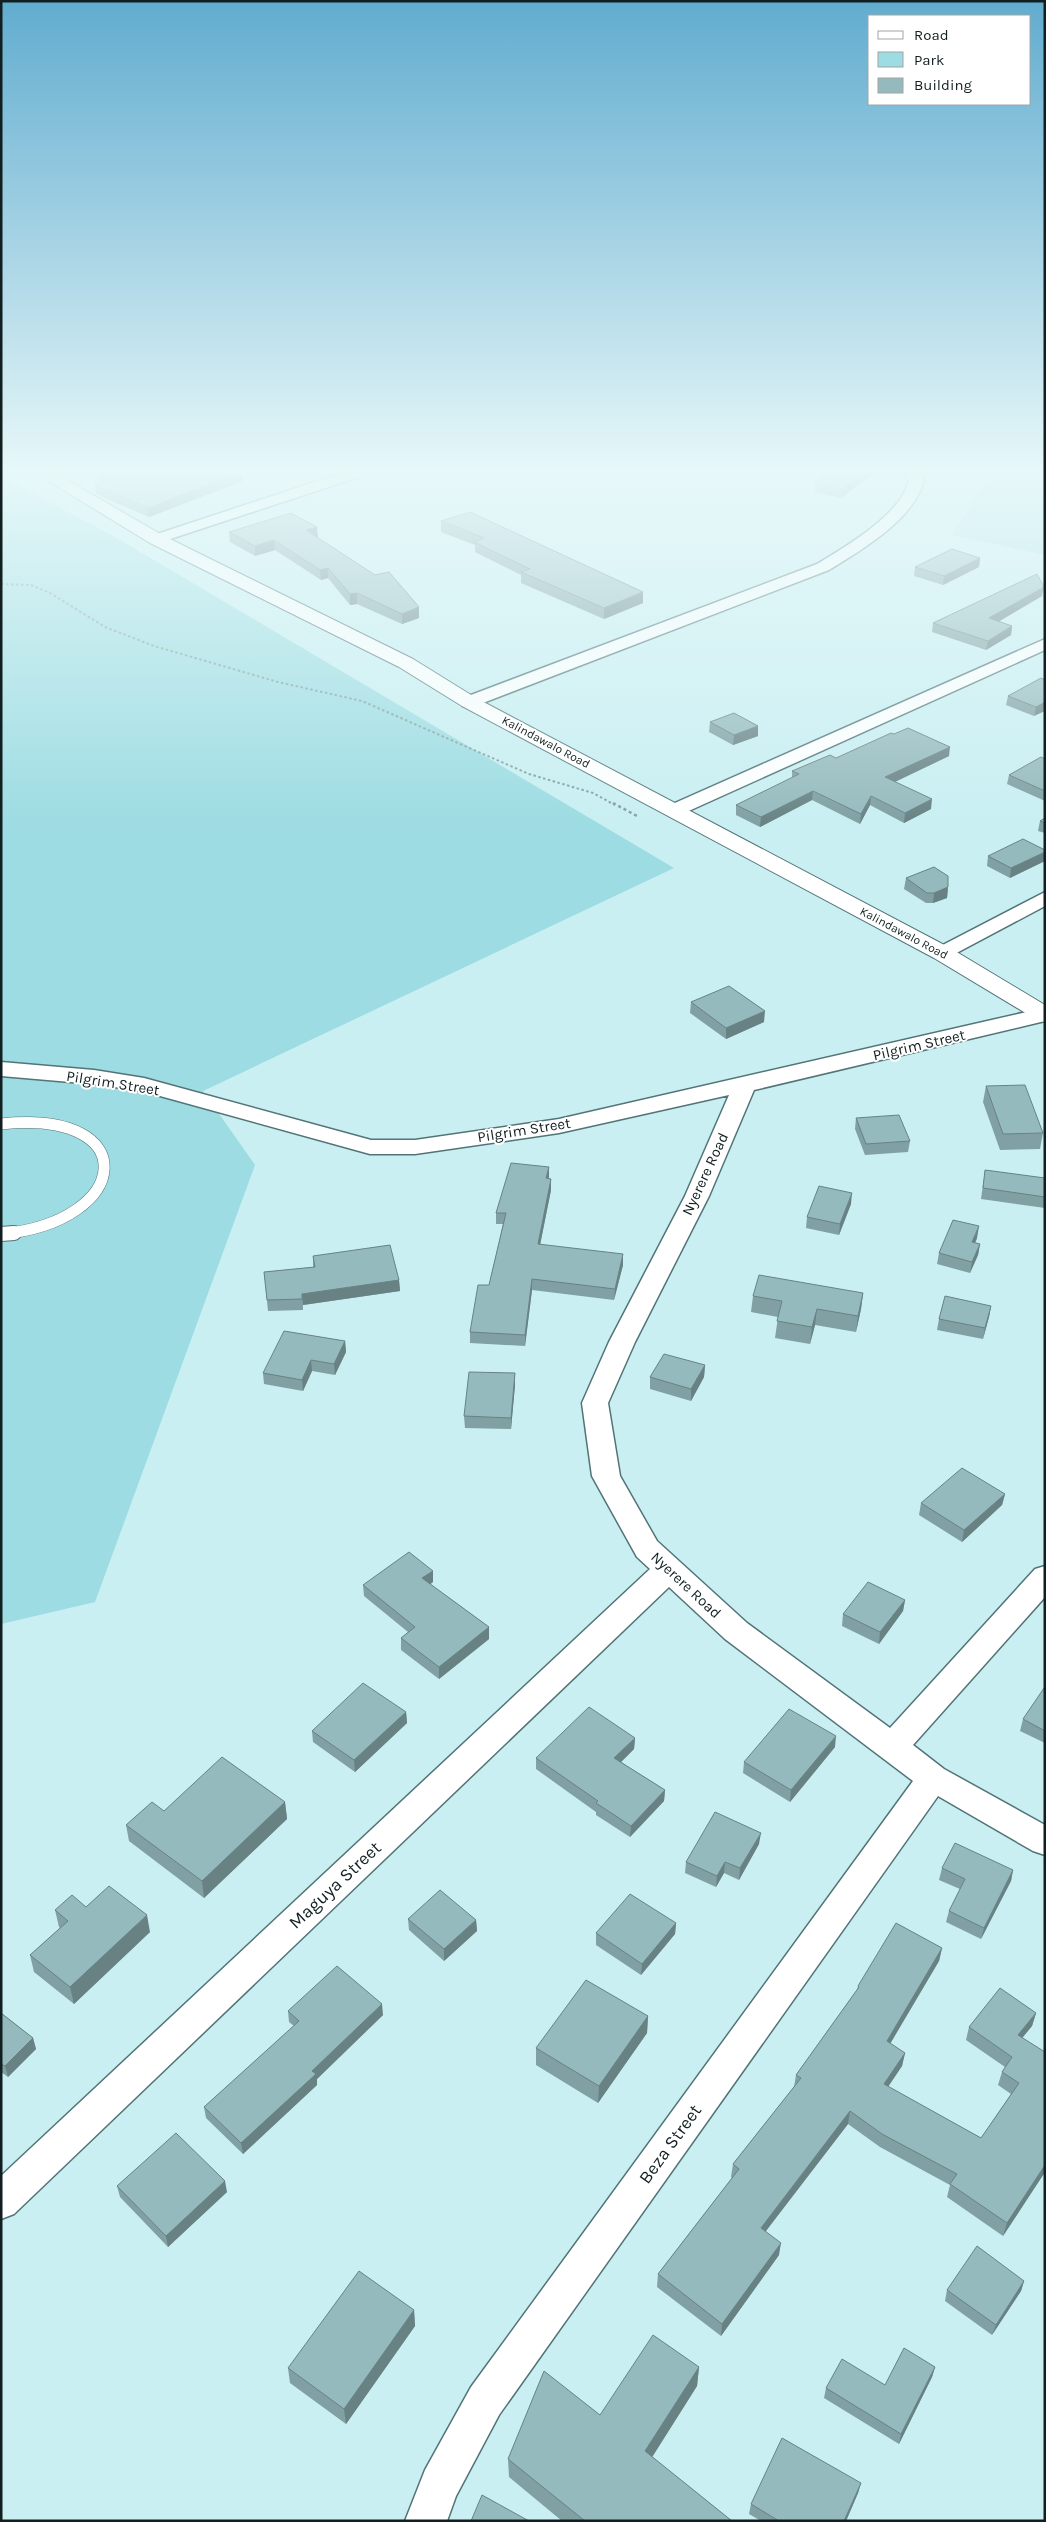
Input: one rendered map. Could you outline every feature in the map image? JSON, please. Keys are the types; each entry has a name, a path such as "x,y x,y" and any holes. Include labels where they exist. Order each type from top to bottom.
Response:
{"street":[{"name":"Kalindawalo Road","path":"261,592 406,664 469,702 942,953 1044,1015"},
{"path":"469,702 758,592"},
{"path":"674,810 1045,644"},
{"path":"942,953 1045,898"},
{"name":"Pilgrim Street","path":"1,1069 94,1077 144,1085 370,1147 415,1148 559,1126 745,1086 1044,1015"},
{"name":"Nyerere Road","path":"745,1086 697,1196 622,1342 595,1403 606,1476 647,1549 736,1631 933,1778 1045,1841"},
{"name":"Maguya Street","path":"1,2201 669,1569"},
{"path":"892,1747 1045,1577"},
{"name":"Beza Street","path":"426,2521 440,2485 485,2401 933,1778"}],"lane":[{"path":"1,1124 46,1122 76,1131 97,1146 105,1166 98,1188 79,1209 48,1225 30,1230 1,1234"}],"path":[{"path":"47,592 105,626 154,646 278,682 362,701 529,774 593,793 630,814 645,818"}],"green space":[{"path":"1,592 207,592 674,868 203,1091 255,1165 95,1602 1,1624"}],"building":[{"path":"348,592 406,592 419,607 402,614 357,593 350,594"},
{"path":"566,592 643,592 604,608"},
{"path":"999,592 1036,592 989,618 1012,626 988,641 933,623"},
{"path":"1041,678 1045,680 1045,702 1036,707 1008,696"},
{"path":"734,713 758,726 734,735 710,722"},
{"path":"908,728 950,747 885,777 932,799 905,813 871,796 861,814 813,791 761,817 736,805 799,774 792,771 830,755 836,758 891,733 894,734"},
{"path":"1041,757 1045,759 1045,791 1009,775"},
{"path":"1023,839 1045,850 1045,852 1011,868 988,856"},
{"path":"934,867 948,876 948,887 934,893 927,893 906,878"},
{"path":"729,986 765,1011 726,1028 691,1002"},
{"path":"1025,1085 1043,1133 1003,1134 986,1086"},
{"path":"899,1115 910,1141 866,1144 856,1118"},
{"path":"511,1163 549,1167 546,1178 551,1179 538,1244 623,1254 615,1289 532,1279 525,1335 470,1332 478,1285 489,1285 506,1213 496,1213"},
{"path":"985,1170 1045,1178 1045,1197 983,1188"},
{"path":"819,1186 852,1193 840,1224 807,1217"},
{"path":"953,1220 979,1226 972,1242 980,1244 972,1262 939,1253"},
{"path":"390,1245 399,1280 302,1294 302,1299 267,1300 264,1272 315,1267 313,1256"},
{"path":"759,1275 863,1293 858,1316 817,1309 812,1327 777,1321 782,1301 753,1296"},
{"path":"945,1296 991,1306 985,1328 939,1319"},
{"path":"284,1331 345,1341 334,1364 311,1360 302,1380 263,1373"},
{"path":"664,1354 705,1365 691,1389 650,1377"},
{"path":"469,1372 515,1373 511,1418 464,1416"},
{"path":"962,1468 1005,1494 964,1530 921,1503"},
{"path":"409,1552 433,1571 422,1578 489,1627 439,1667 401,1638 415,1627 363,1585"},
{"path":"868,1582 905,1600 880,1632 843,1614"},
{"path":"363,1683 406,1712 354,1760 312,1731"},
{"path":"1045,1689 1045,1731 1023,1719"},
{"path":"589,1707 635,1738 614,1758 665,1790 631,1826 596,1803 598,1801 536,1758"},
{"path":"789,1709 836,1736 791,1790 744,1762"},
{"path":"222,1757 285,1802 202,1881 126,1825 152,1802 164,1811"},
{"path":"715,1812 761,1833 740,1868 725,1862 717,1876 686,1862"},
{"path":"955,1843 1013,1870 984,1928 949,1911 965,1879 942,1868"},
{"path":"109,1886 147,1915 70,1987 30,1955 68,1921 55,1910 72,1895 86,1907"},
{"path":"440,1890 476,1920 444,1949 408,1919"},
{"path":"630,1894 676,1923 642,1964 596,1933"},
{"path":"896,1923 942,1948 887,2041 905,2053 884,2084 981,2138 1019,2083 1002,2072 1012,2057 969,2027 1000,1988 1036,2013 1018,2035 1045,2052 1045,2165 1007,2223 950,2184 957,2174 882,2134 850,2111 761,2228 781,2243 722,2324 658,2274 739,2169 733,2164 801,2078 796,2075 859,1987"},
{"path":"337,1966 382,2004 312,2071 316,2074 241,2143 204,2107 299,2021 288,2011"},
{"path":"586,1980 648,2016 599,2086 536,2048"},
{"path":"1,2013 33,2038 5,2066 1,2064"},
{"path":"176,2133 225,2181 166,2236 117,2186"},
{"path":"977,2246 1024,2281 996,2325 947,2290"},
{"path":"359,2271 414,2310 344,2409 288,2368"},
{"path":"653,2335 699,2367 645,2451 732,2521 585,2521 508,2459 544,2371 600,2415"},
{"path":"904,2348 935,2367 901,2434 826,2388 842,2359 885,2385"},
{"path":"782,2438 861,2483 844,2521 779,2521 751,2504"},
{"path":"482,2495 529,2521 471,2521"}]}
